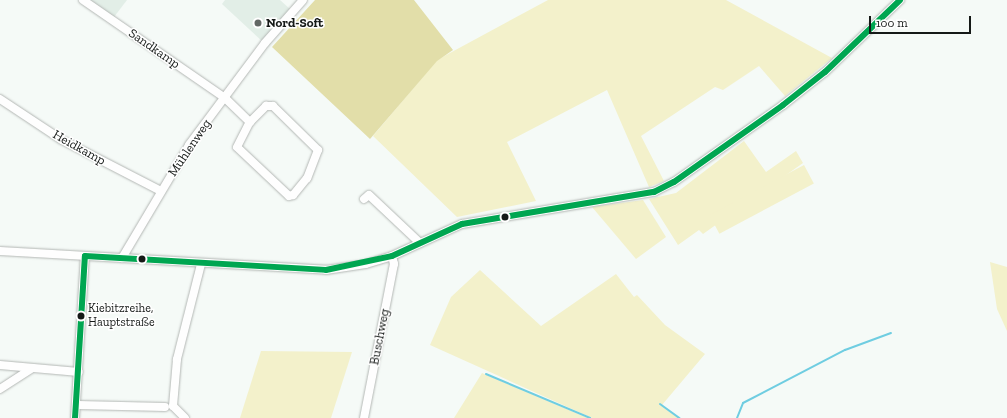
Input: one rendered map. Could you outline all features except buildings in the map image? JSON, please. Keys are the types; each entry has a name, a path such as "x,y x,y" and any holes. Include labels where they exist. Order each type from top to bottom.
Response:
{"street":[{"name":"Sandkamp","path":"83,0 225,98 250,122"},
{"name":"Mühlenweg","path":"122,258 189,145 265,43 303,0"},
{"path":"0,251 201,264 326,270 366,264 392,256 462,224 642,195 674,182 819,77 900,0"},
{"name":"Heidkamp","path":"0,99 62,140 161,191"},
{"path":"266,106 273,106 318,150 307,178 293,196 289,196 237,147 250,122 266,106"},
{"path":"364,199 369,195 420,243"},
{"path":"75,418 78,405 85,256"},
{"name":"Buschweg","path":"364,418 394,264 392,256"},
{"path":"185,418 173,406 177,359 201,264"},
{"path":"0,365 79,372"},
{"path":"0,389 32,368"},
{"path":"78,405 165,407"}],"shaded area":[{"path":"80,0 127,0 111,21"},
{"path":"225,0 280,0 290,9 263,42 222,4"},
{"path":"315,0 414,0 453,50 437,61 370,139 272,47"},
{"path":"548,0 726,0 832,58 785,96 759,66 723,90 715,87 641,136 664,181 649,187 607,90 507,142 536,201 457,217 373,136 437,60"},
{"path":"744,141 766,172 796,151 803,163 703,234 699,230 678,245 649,199 676,193"},
{"path":"804,165 814,184 719,234 710,215"},
{"path":"643,200 666,237 636,259 592,207"},
{"path":"990,262 1007,267 1007,331 997,309"},
{"path":"480,270 541,326 616,274 634,297 637,295 665,325 705,354 662,405 659,404 678,418 592,418 430,345 451,297"},
{"path":"261,351 352,352 331,418 240,418"},
{"path":"482,373 576,413 588,418 454,418"}],"waterway":[{"path":"737,418 743,403 845,350 891,333"},
{"path":"486,374 590,418"},
{"path":"660,404 679,418"}],"transit line":[{"path":"85,256 326,270 392,256 462,224 654,192 674,182 783,105 825,72 900,0"},
{"path":"75,418 85,256"}],"place":[{"name":"Nord-Soft","path":"258,23"},
{"name":"Kiebitzreihe, Hauptstraße","path":"81,316"}]}
